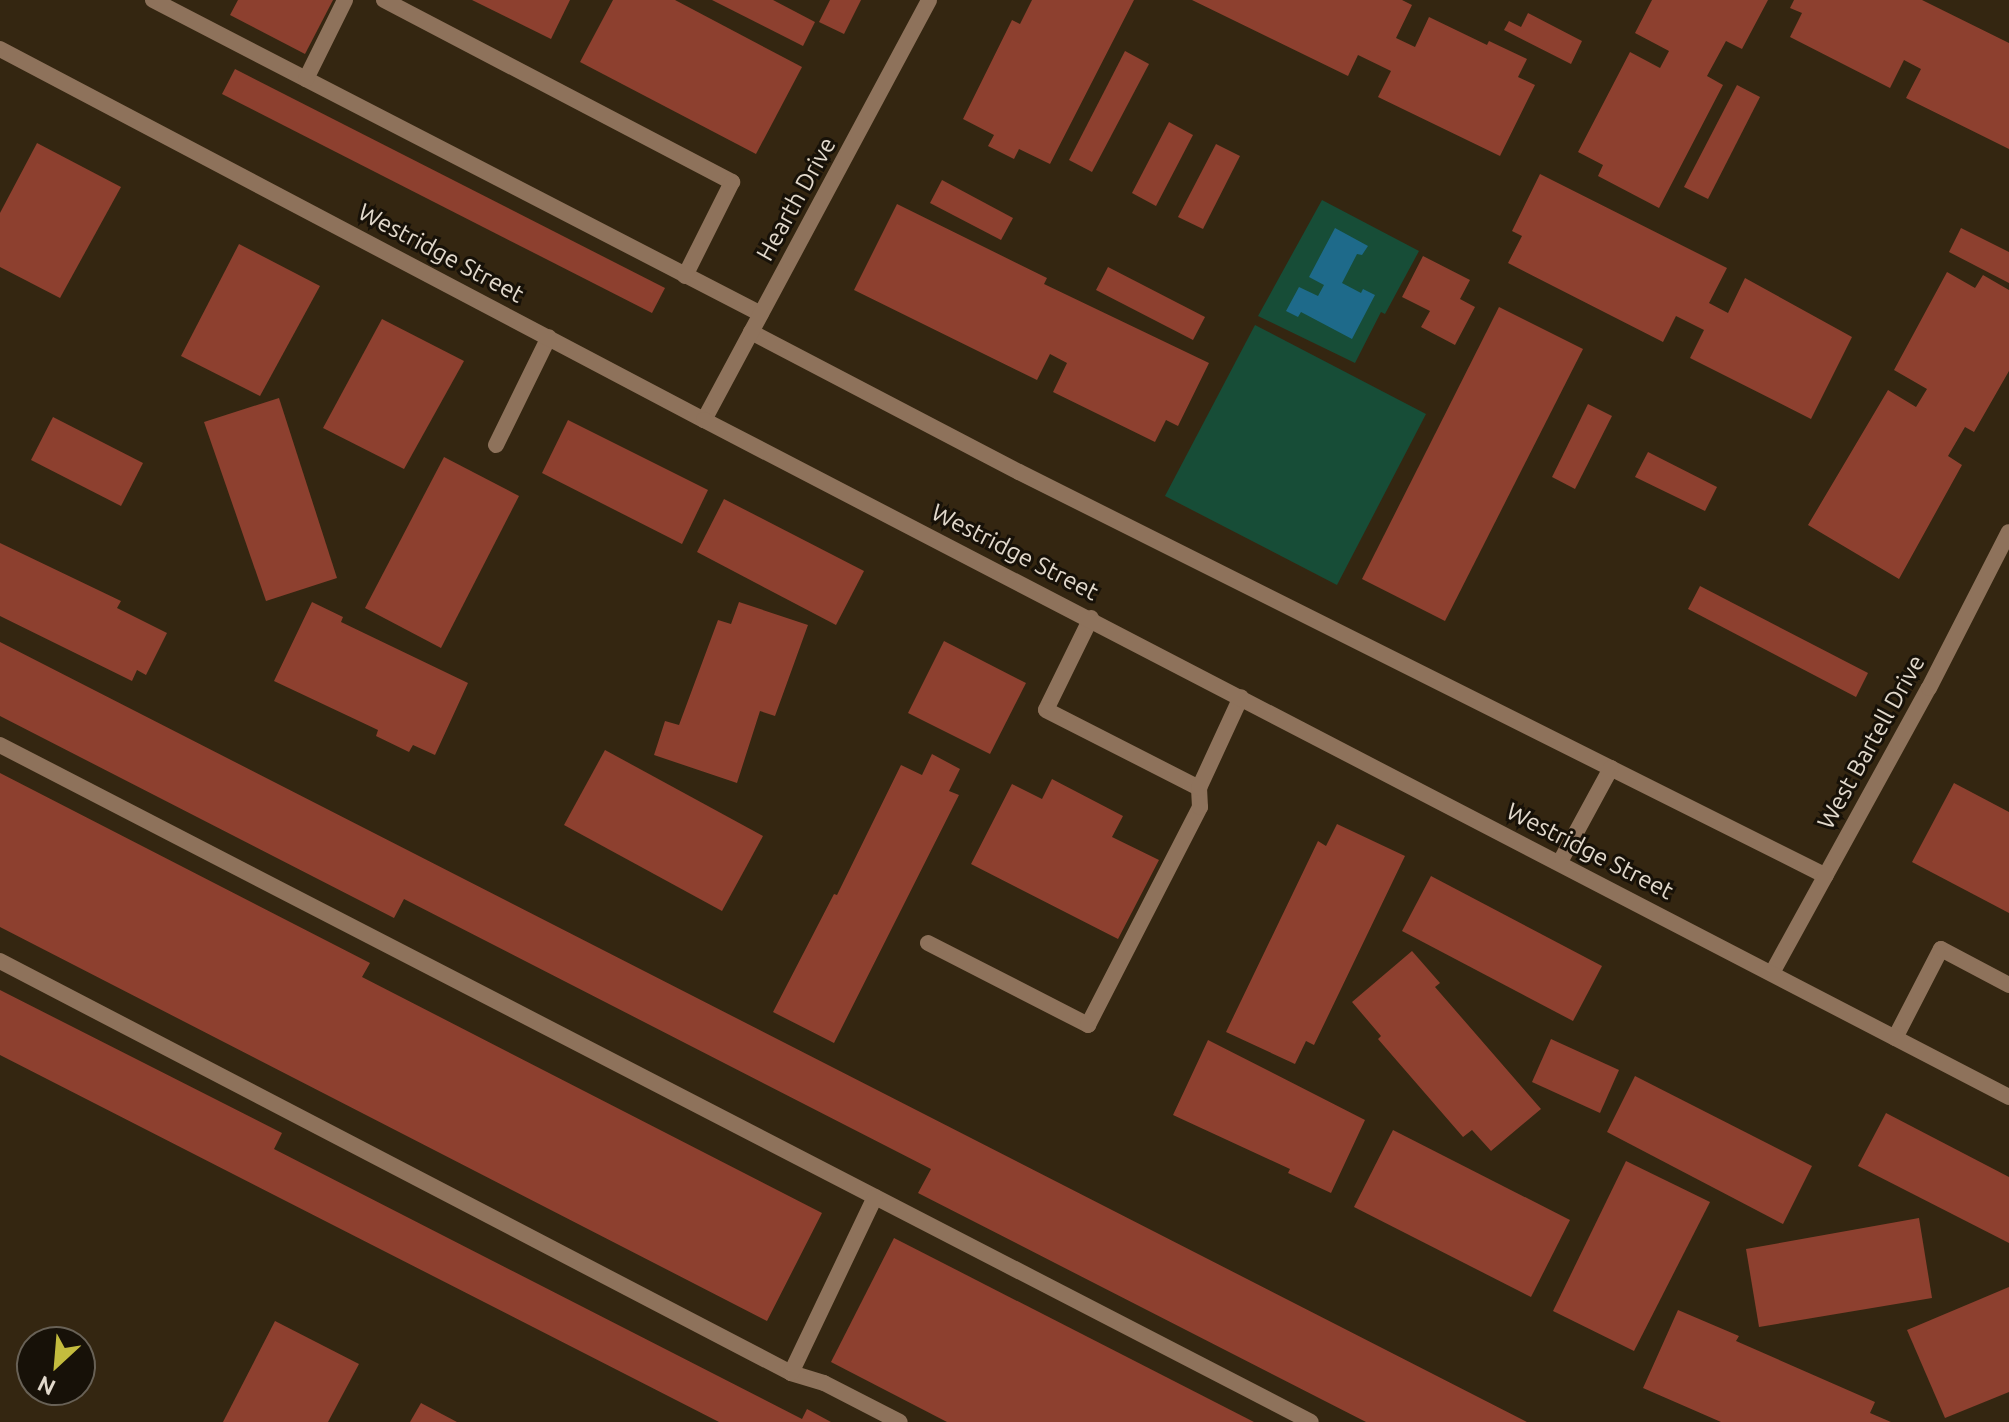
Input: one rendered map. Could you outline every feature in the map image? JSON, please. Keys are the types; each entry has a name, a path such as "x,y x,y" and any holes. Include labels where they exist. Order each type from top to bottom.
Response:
{"street":[{"path":"153,0 761,314"},
{"path":"306,79 345,0"},
{"path":"384,0 732,182 685,276"},
{"name":"Hearth Drive","path":"704,420 929,0"},
{"name":"Westridge Street","path":"0,49 704,420 1091,618 2009,1097"},
{"path":"751,332 1019,472 1826,876"},
{"path":"496,445 549,337"},
{"name":"West Bartell Drive","path":"1772,973 1929,688 2009,532"},
{"path":"1091,618 1046,710 1199,788"},
{"path":"928,943 1088,1025 1200,807 1199,788 1241,697"},
{"path":"0,745 1311,1422"},
{"path":"1560,862 1611,768"},
{"path":"1895,1038 1941,949 2009,985"},
{"path":"0,961 791,1373 824,1383 900,1422"},
{"path":"791,1373 875,1197"}],"green space":[{"path":"1322,200 1419,251 1385,314 1381,312 1355,363 1258,316"},
{"path":"1255,325 1426,414 1337,585 1165,496"}],"water":[{"path":"1335,228 1368,246 1362,255 1357,254 1342,283 1361,293 1363,289 1375,295 1352,339 1301,312 1298,317 1286,311 1299,287 1318,296 1324,285 1309,277"}],"building":[{"path":"238,0 333,0 305,54 230,15"},
{"path":"472,0 570,0 551,39"},
{"path":"613,0 675,0 802,67 756,154 580,62"},
{"path":"712,0 773,0 815,22 803,46"},
{"path":"830,0 861,0 844,34 819,22"},
{"path":"1032,0 1134,0 1050,164 1019,149 1014,159 988,146 994,135 963,119 1012,20 1020,24"},
{"path":"1192,0 1402,0 1412,5 1396,38 1415,47 1429,17 1487,45 1489,41 1527,59 1518,77 1535,85 1500,156 1378,97 1391,71 1358,55 1348,76"},
{"path":"1652,0 1768,0 1742,49 1726,41 1707,76 1723,85 1659,208 1598,176 1603,165 1578,152 1630,52 1660,68 1669,51 1635,33"},
{"path":"1794,0 1922,0 2009,43 2009,149 1906,98 1921,69 1904,60 1890,88 1790,37 1802,13 1790,8"},
{"path":"1528,13 1582,41 1571,64 1504,30 1509,21 1521,27"},
{"path":"1125,51 1149,64 1092,172 1069,160"},
{"path":"235,69 665,288 652,313 222,94"},
{"path":"1737,85 1760,97 1708,199 1684,187"},
{"path":"1169,122 1193,135 1156,206 1132,193"},
{"path":"37,143 121,187 60,298 0,267 0,213"},
{"path":"1216,144 1240,156 1203,229 1178,217"},
{"path":"1540,174 1727,268 1709,303 1728,313 1745,278 1852,337 1811,419 1690,358 1704,330 1676,316 1663,342 1508,263 1522,236 1512,231"},
{"path":"942,180 1013,218 1001,240 930,203"},
{"path":"897,204 1047,278 1044,284 1209,363 1178,426 1166,420 1155,442 1053,392 1067,363 1050,354 1037,380 854,290"},
{"path":"1961,228 2009,252 2009,283 1949,252"},
{"path":"239,244 320,286 260,396 181,356"},
{"path":"1423,256 1470,280 1460,299 1475,307 1455,345 1421,327 1430,311 1402,297"},
{"path":"1108,267 1205,317 1193,340 1096,290"},
{"path":"1947,272 1975,288 1983,275 2009,290 2009,371 1974,432 1965,427 1948,456 1962,465 1899,579 1808,525 1888,390 1916,407 1927,389 1894,370"},
{"path":"1499,307 1583,349 1445,621 1362,579"},
{"path":"382,319 464,361 404,469 323,428"},
{"path":"279,398 337,578 266,601 204,422"},
{"path":"1588,404 1612,416 1575,489 1552,477"},
{"path":"53,417 143,463 121,506 31,460"},
{"path":"568,420 708,490 682,544 542,473"},
{"path":"1648,452 1717,487 1705,511 1635,477"},
{"path":"444,457 519,496 441,648 365,608"},
{"path":"724,499 864,571 836,625 697,552"},
{"path":"0,543 121,601 117,608 167,633 146,675 137,670 132,681 0,616"},
{"path":"1700,586 1868,673 1856,697 1688,609"},
{"path":"312,602 343,617 341,622 468,683 435,755 413,745 409,752 376,736 378,730 274,681"},
{"path":"739,602 808,625 775,716 760,711 737,783 654,755 665,721 679,725 718,620 731,624"},
{"path":"944,641 1026,683 990,754 908,713"},
{"path":"0,642 1527,1422 1366,1422 918,1193 931,1169 404,899 394,918 0,716"},
{"path":"605,750 763,836 722,911 564,825"},
{"path":"932,754 960,769 949,791 959,795 834,1043 773,1012 834,894 837,895 901,765 922,775"},
{"path":"0,773 370,963 362,977 822,1213 767,1321 0,927"},
{"path":"1052,779 1123,816 1112,837 1159,860 1118,939 971,864 1012,784 1042,799"},
{"path":"1954,783 2009,812 2009,913 1912,862"},
{"path":"1337,824 1405,856 1314,1045 1306,1041 1295,1064 1226,1032 1318,841 1326,846"},
{"path":"1431,876 1602,966 1573,1021 1402,931"},
{"path":"1412,951 1440,983 1435,987 1541,1109 1491,1151 1472,1130 1463,1137 1378,1039 1381,1036 1352,1002"},
{"path":"0,990 282,1133 274,1149 802,1419 807,1409 831,1422 719,1422 0,1055"},
{"path":"1551,1039 1619,1070 1600,1113 1532,1082"},
{"path":"1208,1040 1365,1120 1331,1193 1288,1173 1290,1169 1173,1115"},
{"path":"1635,1076 1812,1166 1783,1224 1607,1132"},
{"path":"1886,1113 2009,1177 2009,1243 1858,1166"},
{"path":"1393,1130 1570,1220 1531,1297 1354,1207"},
{"path":"1626,1161 1710,1202 1634,1351 1553,1311"},
{"path":"1919,1218 1932,1298 1759,1327 1746,1249"},
{"path":"894,1238 1254,1422 947,1422 831,1362"},
{"path":"2009,1287 2009,1392 1945,1418 1907,1330"},
{"path":"1678,1310 1739,1336 1736,1341 1875,1402 1870,1413 1891,1422 1721,1422 1643,1388"},
{"path":"275,1321 359,1364 328,1422 223,1422"},
{"path":"421,1403 457,1422 410,1422"}]}
